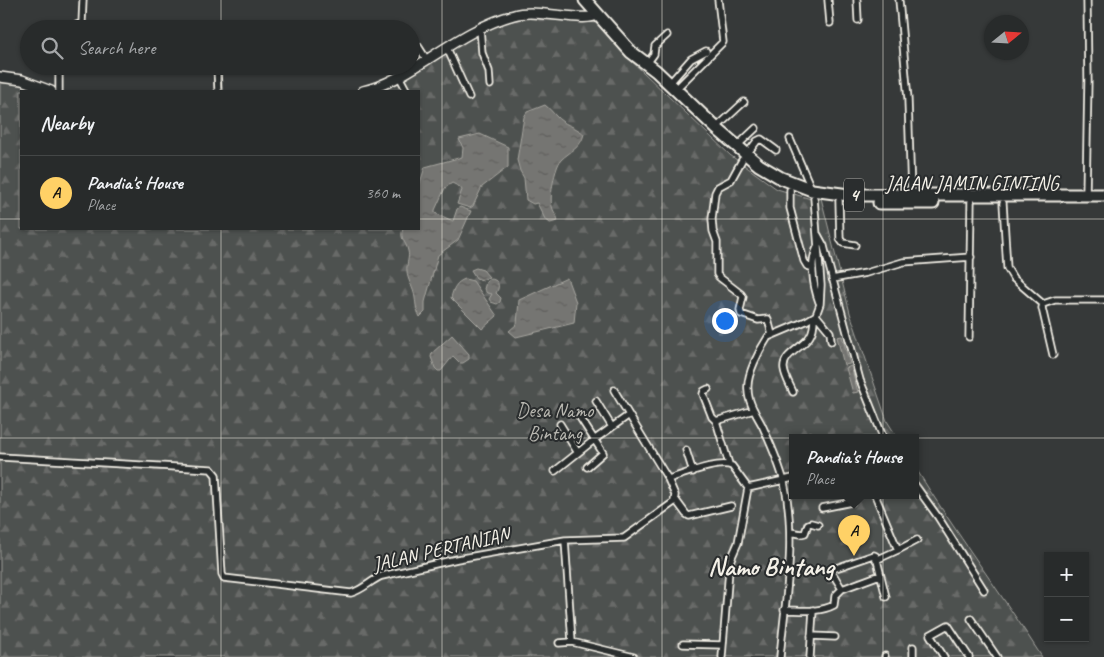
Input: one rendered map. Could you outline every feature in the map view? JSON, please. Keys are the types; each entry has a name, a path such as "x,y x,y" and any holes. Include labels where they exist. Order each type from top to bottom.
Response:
{"highway":[{"name":"JALAN JAMIN GINTING","path":"585,0 630,52 716,128 744,157 813,194 1003,203 1104,202"},
{"name":"JALAN JAMIN GINTING","path":"670,86 700,122 766,177 790,190 839,201 1104,195"}],"street":[{"path":"82,20 83,0"},
{"path":"670,86 723,42 718,0"},
{"path":"828,0 830,23"},
{"path":"857,0 858,20"},
{"path":"899,0 908,99 910,199"},
{"path":"1086,196 1087,0"},
{"path":"420,64 480,28 514,14 530,12 588,18 597,15"},
{"path":"480,28 482,53 489,71 490,85"},
{"path":"648,66 654,54 655,46 667,35"},
{"path":"447,48 469,97"},
{"path":"420,49 427,60"},
{"path":"670,86 691,59 706,51"},
{"path":"59,75 59,90"},
{"path":"217,75 218,90"},
{"path":"365,90 399,76 406,90"},
{"path":"0,78 22,80 48,90"},
{"path":"716,128 744,102"},
{"path":"736,147 756,128"},
{"path":"772,335 768,319 758,320 741,314 743,297 717,274 717,242 713,231 712,218 715,193 718,187 730,180 744,157 757,141 761,139 776,150"},
{"path":"790,139 813,194 821,285 820,304 811,335 788,357 784,364 785,374 793,392"},
{"path":"790,190 790,208 804,261 807,266 813,268"},
{"path":"839,201 840,238 842,243 855,245"},
{"path":"969,337 971,202"},
{"path":"1003,203 1007,268 1013,278 1043,304"},
{"path":"817,233 824,246 860,380 882,434"},
{"path":"818,246 813,257 813,268 816,295 820,304"},
{"path":"832,279 866,273 908,261 971,257"},
{"path":"1043,304 1056,300 1104,300"},
{"path":"1043,304 1042,308 1054,355"},
{"path":"780,657 788,573 790,532 788,503 784,480 754,410 747,385 750,372 766,341 772,335 815,316"},
{"path":"815,316 830,332 831,341"},
{"path":"708,389 704,391 704,394 712,417 716,421 729,464"},
{"path":"614,390 668,479 675,499 686,514 689,516 731,506"},
{"path":"596,401 612,427"},
{"path":"716,421 754,410"},
{"path":"577,413 603,454 587,467"},
{"path":"555,471 594,440 630,415"},
{"path":"560,424 578,453"},
{"path":"686,450 693,472"},
{"name":"JALAN PERTANIAN","path":"0,457 213,470 216,475 222,574 226,579 354,593 372,580 382,576 457,559 565,540 624,538 669,506 675,499"},
{"path":"668,479 729,464 735,468 748,488 738,543 729,564 723,651"},
{"path":"748,488 789,479"},
{"path":"919,491 984,590"},
{"path":"822,508 852,502 853,499"},
{"path":"877,499 898,550"},
{"path":"790,532 805,533 808,524 818,525"},
{"path":"565,540 572,642"},
{"path":"876,560 917,540"},
{"path":"842,590 833,574 833,569 874,555 886,597"},
{"path":"784,610 823,610 834,605 835,596 842,590 880,576"},
{"path":"810,657 813,610"},
{"path":"971,619 997,657"},
{"path":"944,657 930,635 948,625 969,657"},
{"path":"811,636 835,638"},
{"path":"559,643 572,642 634,657"},
{"path":"683,644 730,652"},
{"path":"912,648 913,657"}],"green space":[{"name":"Desa Namo Bintang","path":"527,18 599,23 622,52 730,155 777,189 811,199 813,204 821,198 850,313 887,421 895,434 789,434 789,499 919,499 919,473 1042,657 0,657 0,78 46,90 20,90 20,230 420,230 420,90 375,90 402,75 420,75 420,65 488,28 513,19"}],"water":[{"path":"545,105 561,120 584,134 583,139 575,149 561,160 557,169 551,202 558,221 550,223 545,219 537,203 533,204 526,200 524,178 517,160 524,117 527,112"},
{"path":"480,134 508,147 508,167 482,187 473,206 470,208 457,204 462,190 460,187 452,183 445,188 435,213 453,221 457,209 460,207 471,211 458,240 438,255 425,302 425,312 420,317 407,274 408,253 402,238 402,232 403,230 420,230 420,183 425,167 462,157 463,148 459,139"},
{"path":"476,268 483,270 489,277 482,280 476,278 471,270"},
{"path":"567,278 576,302 574,323 516,337 509,331 517,324 519,300"},
{"path":"465,279 473,281 497,316 482,329 451,298 455,286"},
{"path":"490,279 498,283 496,293 501,298 497,304 491,302 489,299 492,294 487,293 484,289 486,282"},
{"path":"452,335 469,354 469,359 460,363 453,356 441,371 438,371 431,357 432,353"},
{"path":"842,336 850,364 844,365 837,337"},
{"path":"851,366 858,392 853,393 846,368"}],"place":[{"name":"Pandia's House","path":"854,556"}],"district":[{"name":"Namo Bintang","path":"771,567"}]}
